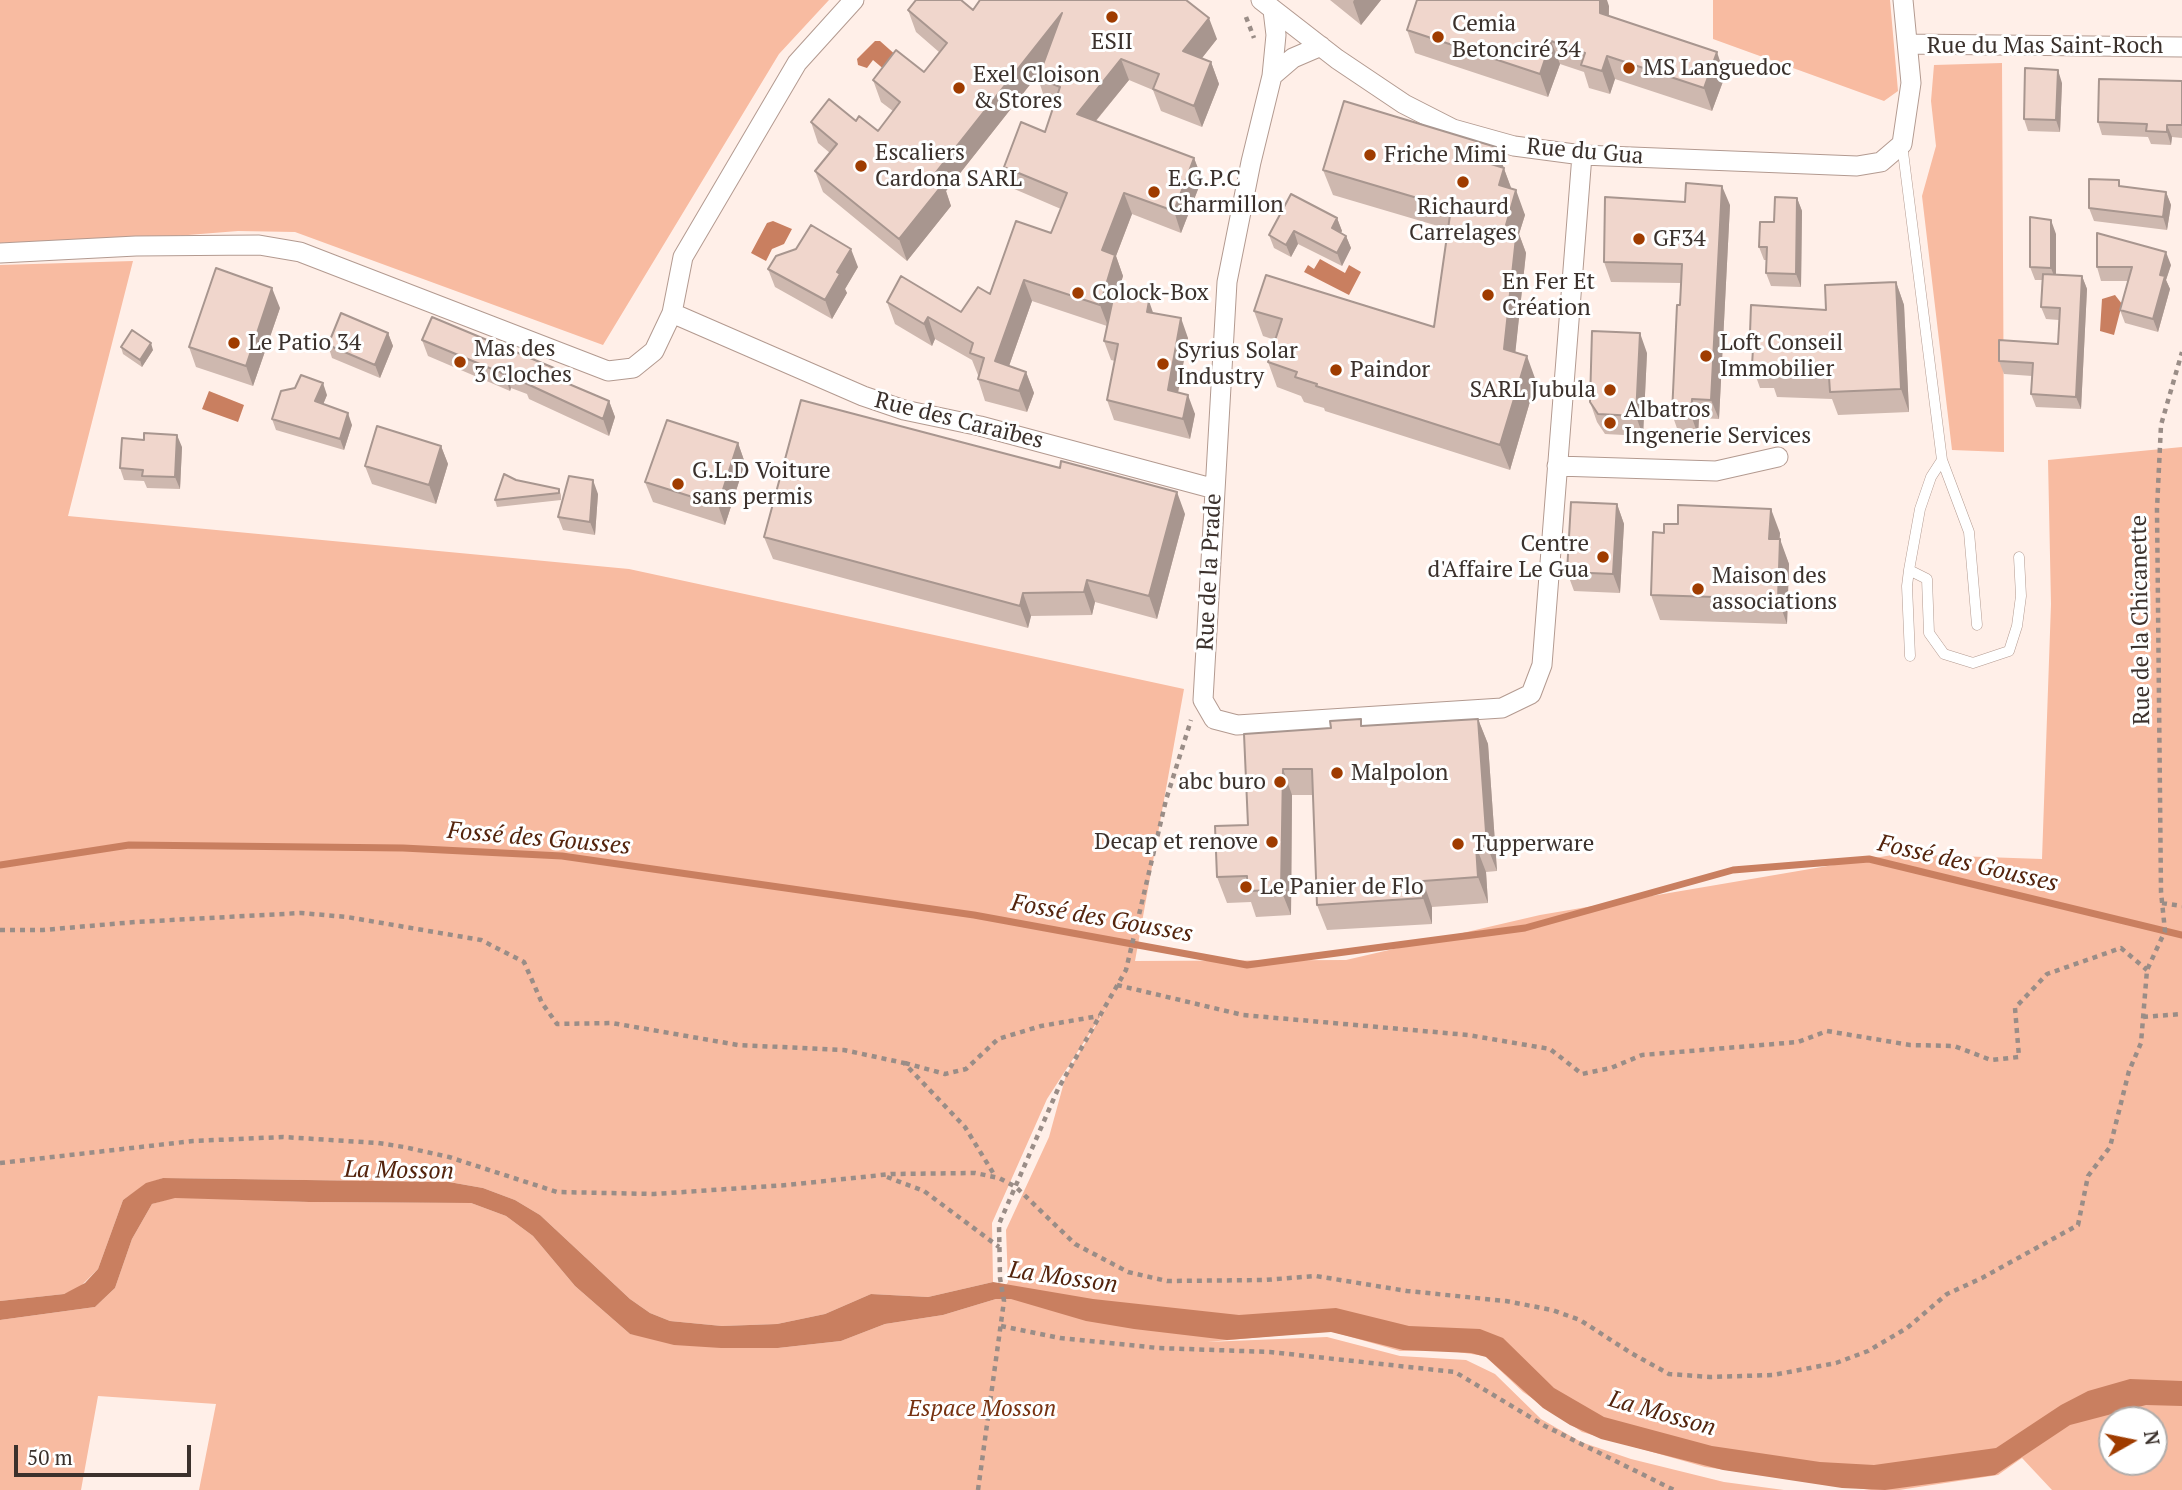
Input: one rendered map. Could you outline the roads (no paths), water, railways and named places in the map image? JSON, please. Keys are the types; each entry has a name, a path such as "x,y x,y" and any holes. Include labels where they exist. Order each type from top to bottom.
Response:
{"street":[{"path":"0,253 136,246 258,245 300,252 608,371 633,368 654,351 672,313 682,257 797,63 854,0"},
{"path":"1902,144 1911,83 1903,0"},
{"name":"Rue du Gua","path":"1267,5 1337,59 1405,104 1453,129 1514,146 1582,155 1857,166 1881,162 1902,144"},
{"name":"Rue de la Prade","path":"1267,5 1276,35 1272,76 1251,162 1227,282 1203,700 1214,719 1237,725 1503,708 1531,694 1542,666 1556,466"},
{"name":"Rue du Mas Saint-Roch","path":"1908,44 2182,47"},
{"path":"1272,76 1293,58 1321,46"},
{"path":"1582,155 1556,466 1716,471 1778,457"},
{"name":"Rue des Caraïbes","path":"672,313 863,396 1215,489"}],"lane":[{"path":"1902,144 1942,460 1969,532 1977,625"},
{"path":"1910,656 1907,586 1909,570 1920,509 1931,478 1942,460"},
{"path":"1909,570 1927,579 1929,633 1944,654 1973,663 2009,651 2017,626 2021,596 2019,558"}],"waterway":[{"name":"Fossé des Gousses","path":"0,865 129,845 403,848 562,856 974,915 1247,965 1525,928 1733,870 1869,859 2182,935"}],"place":[{"name":"ESII","path":"1112,17"},
{"name":"Cemia Betonciré 34","path":"1438,37"},
{"name":"MS Languedoc","path":"1629,68"},
{"name":"Exel Cloison & Stores","path":"959,88"},
{"name":"Friche Mimi","path":"1370,155"},
{"name":"Escaliers Cardona SARL","path":"861,166"},
{"name":"Richaurd Carrelages","path":"1463,182"},
{"name":"E.G.P.C Charmillon","path":"1154,192"},
{"name":"GF34","path":"1639,239"},
{"name":"Colock-Box","path":"1078,293"},
{"name":"En Fer Et Création","path":"1488,295"},
{"name":"Le Patio 34","path":"234,343"},
{"name":"Loft Conseil Immobilier","path":"1706,356"},
{"name":"Mas des 3 Cloches","path":"460,362"},
{"name":"Syrius Solar Industry","path":"1163,364"},
{"name":"Paindor","path":"1336,370"},
{"name":"SARL Jubula","path":"1610,390"},
{"name":"Albatros Ingenerie Services","path":"1610,423"},
{"name":"G.L.D Voiture sans permis","path":"678,484"},
{"name":"Centre d'Affaire Le Gua","path":"1603,557"},
{"name":"Maison des associations","path":"1698,589"},
{"name":"Malpolon","path":"1337,773"},
{"name":"abc buro","path":"1280,782"},
{"name":"Decap et renove","path":"1272,842"},
{"name":"Tupperware","path":"1458,844"},
{"name":"Le Panier de Flo","path":"1246,887"}],"water label":[{"name":"La Mosson","path":"399,1171"},
{"name":"La Mosson","path":"1063,1278"},
{"name":"La Mosson","path":"1662,1414"}],"park label":[{"name":"Espace Mosson","path":"982,1409"}]}
